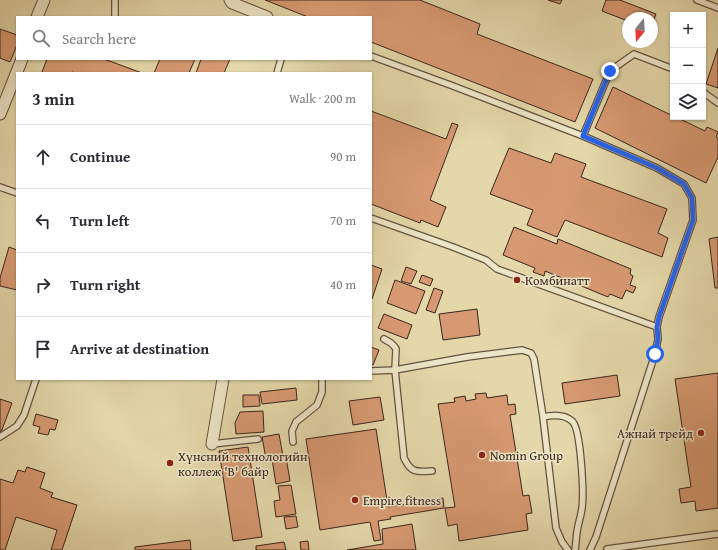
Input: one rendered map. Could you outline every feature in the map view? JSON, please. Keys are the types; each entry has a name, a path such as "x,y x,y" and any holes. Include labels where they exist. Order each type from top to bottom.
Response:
{"street":[{"path":"37,16 44,0"},
{"path":"230,0 232,3 264,16"},
{"path":"17,72 22,60"},
{"path":"0,114 16,74"},
{"path":"212,444 223,380"}],"lane":[{"path":"115,0 115,16"},
{"path":"697,0 718,8"},
{"path":"583,136 610,71 634,54 670,68"},
{"path":"372,56 583,136 657,168 684,184 692,198 693,220 659,317 657,327 658,339 655,354 596,536 590,550"},
{"path":"277,72 281,60"},
{"path":"706,94 718,103"},
{"path":"0,187 16,194"},
{"path":"372,218 486,260 497,269 657,327"},
{"path":"384,339 391,343 396,349 395,370 404,458 408,467 414,471 432,471"},
{"path":"372,371 395,370 467,357 522,350 530,353 534,359 543,416 556,528 562,542 568,550"},
{"path":"0,437 17,426 21,420 36,380"},
{"path":"292,442 292,431 296,422 317,405 322,392 322,380"},
{"path":"543,416 563,416 576,424 583,488 582,508 575,550"},
{"path":"212,444 258,439"},
{"path":"607,549 718,534"}],"building":[{"path":"265,0 420,0 480,24 477,34 593,79 575,122 372,42 372,16 305,16"},
{"path":"548,0 562,0 560,4"},
{"path":"606,0 620,0 651,12 622,12 622,19 602,11"},
{"path":"0,29 16,35 16,47 10,62 0,58"},
{"path":"718,48 718,88 706,84"},
{"path":"47,60 107,60 139,72 72,72 42,72"},
{"path":"160,60 195,60 189,72 154,72"},
{"path":"201,60 230,60 224,72 196,72"},
{"path":"613,87 670,115 670,120 682,120 705,131 707,127 718,132 716,137 718,138 718,157 706,183 595,128"},
{"path":"372,111 446,139 452,123 458,125 430,200 446,207 438,227 421,220 420,223 372,204"},
{"path":"509,148 551,163 555,153 586,164 581,177 667,209 658,233 668,238 662,257 565,220 557,237 527,225 533,210 490,194"},
{"path":"514,227 557,244 558,239 631,269 630,274 633,276 630,285 636,287 633,293 626,290 622,299 610,294 608,297 545,271 544,276 533,272 535,268 503,255"},
{"path":"718,237 718,288 715,288 709,239"},
{"path":"9,247 16,250 16,290 0,286 0,278"},
{"path":"372,265 382,269 372,299"},
{"path":"406,267 417,271 411,284 401,281"},
{"path":"422,275 433,279 430,286 419,282"},
{"path":"395,280 425,291 416,314 387,303"},
{"path":"434,288 443,291 435,313 426,310"},
{"path":"477,309 480,335 443,340 439,314"},
{"path":"384,314 412,325 407,339 378,328"},
{"path":"372,347 379,350 372,364"},
{"name":"Ажнай трейд","path":"718,373 718,508 696,511 695,501 681,503 679,489 691,487 675,379"},
{"path":"617,375 620,396 565,404 562,383"},
{"path":"296,388 297,400 262,404 260,392"},
{"name":"Nomin Group","path":"486,393 487,398 507,395 508,405 515,404 516,414 510,415 523,496 529,495 532,513 526,514 528,530 459,541 457,524 448,526 445,508 455,507 438,404 455,402 454,398 465,396 466,401 476,399 475,394"},
{"path":"243,395 259,395 260,406 243,407"},
{"path":"380,397 384,420 353,425 349,401"},
{"path":"0,399 12,403 0,435"},
{"path":"263,411 264,432 236,434 235,423 240,412"},
{"path":"36,414 58,420 55,430 50,429 48,435 38,433 40,427 33,425"},
{"path":"376,429 388,507 443,498 444,508 390,517 391,519 378,521 381,540 374,541 370,522 320,530 306,439"},
{"path":"279,434 283,456 266,459 262,437"},
{"path":"248,447 262,537 233,541 219,451"},
{"path":"286,457 290,481 276,484 272,459"},
{"path":"27,467 45,473 40,488 53,493 51,497 77,505 62,550 51,550 57,530 16,517 5,550 0,550 0,479 13,483 18,470 25,472"},
{"path":"291,485 296,514 276,517 274,501 280,500 278,486"},
{"path":"296,516 298,527 286,529 284,517"},
{"path":"412,524 416,550 347,550 383,544 382,529"},
{"path":"190,540 191,550 135,550 135,547"},
{"path":"308,541 309,550 301,550 300,542"},
{"path":"284,542 286,550 256,550 256,546"}],"place":[{"name":"Комбинатт","path":"517,280"},
{"name":"Ажнай трейд","path":"701,433"},
{"name":"Nomin Group","path":"482,455"},
{"name":"Хүнсний технологийн коллеж 'B' байр","path":"170,463"},
{"name":"Empire fitness","path":"355,500"}],"route":[{"path":"610,71 583,136 657,168 684,184 692,198 693,220 659,317 657,327 658,339 655,354"}]}
